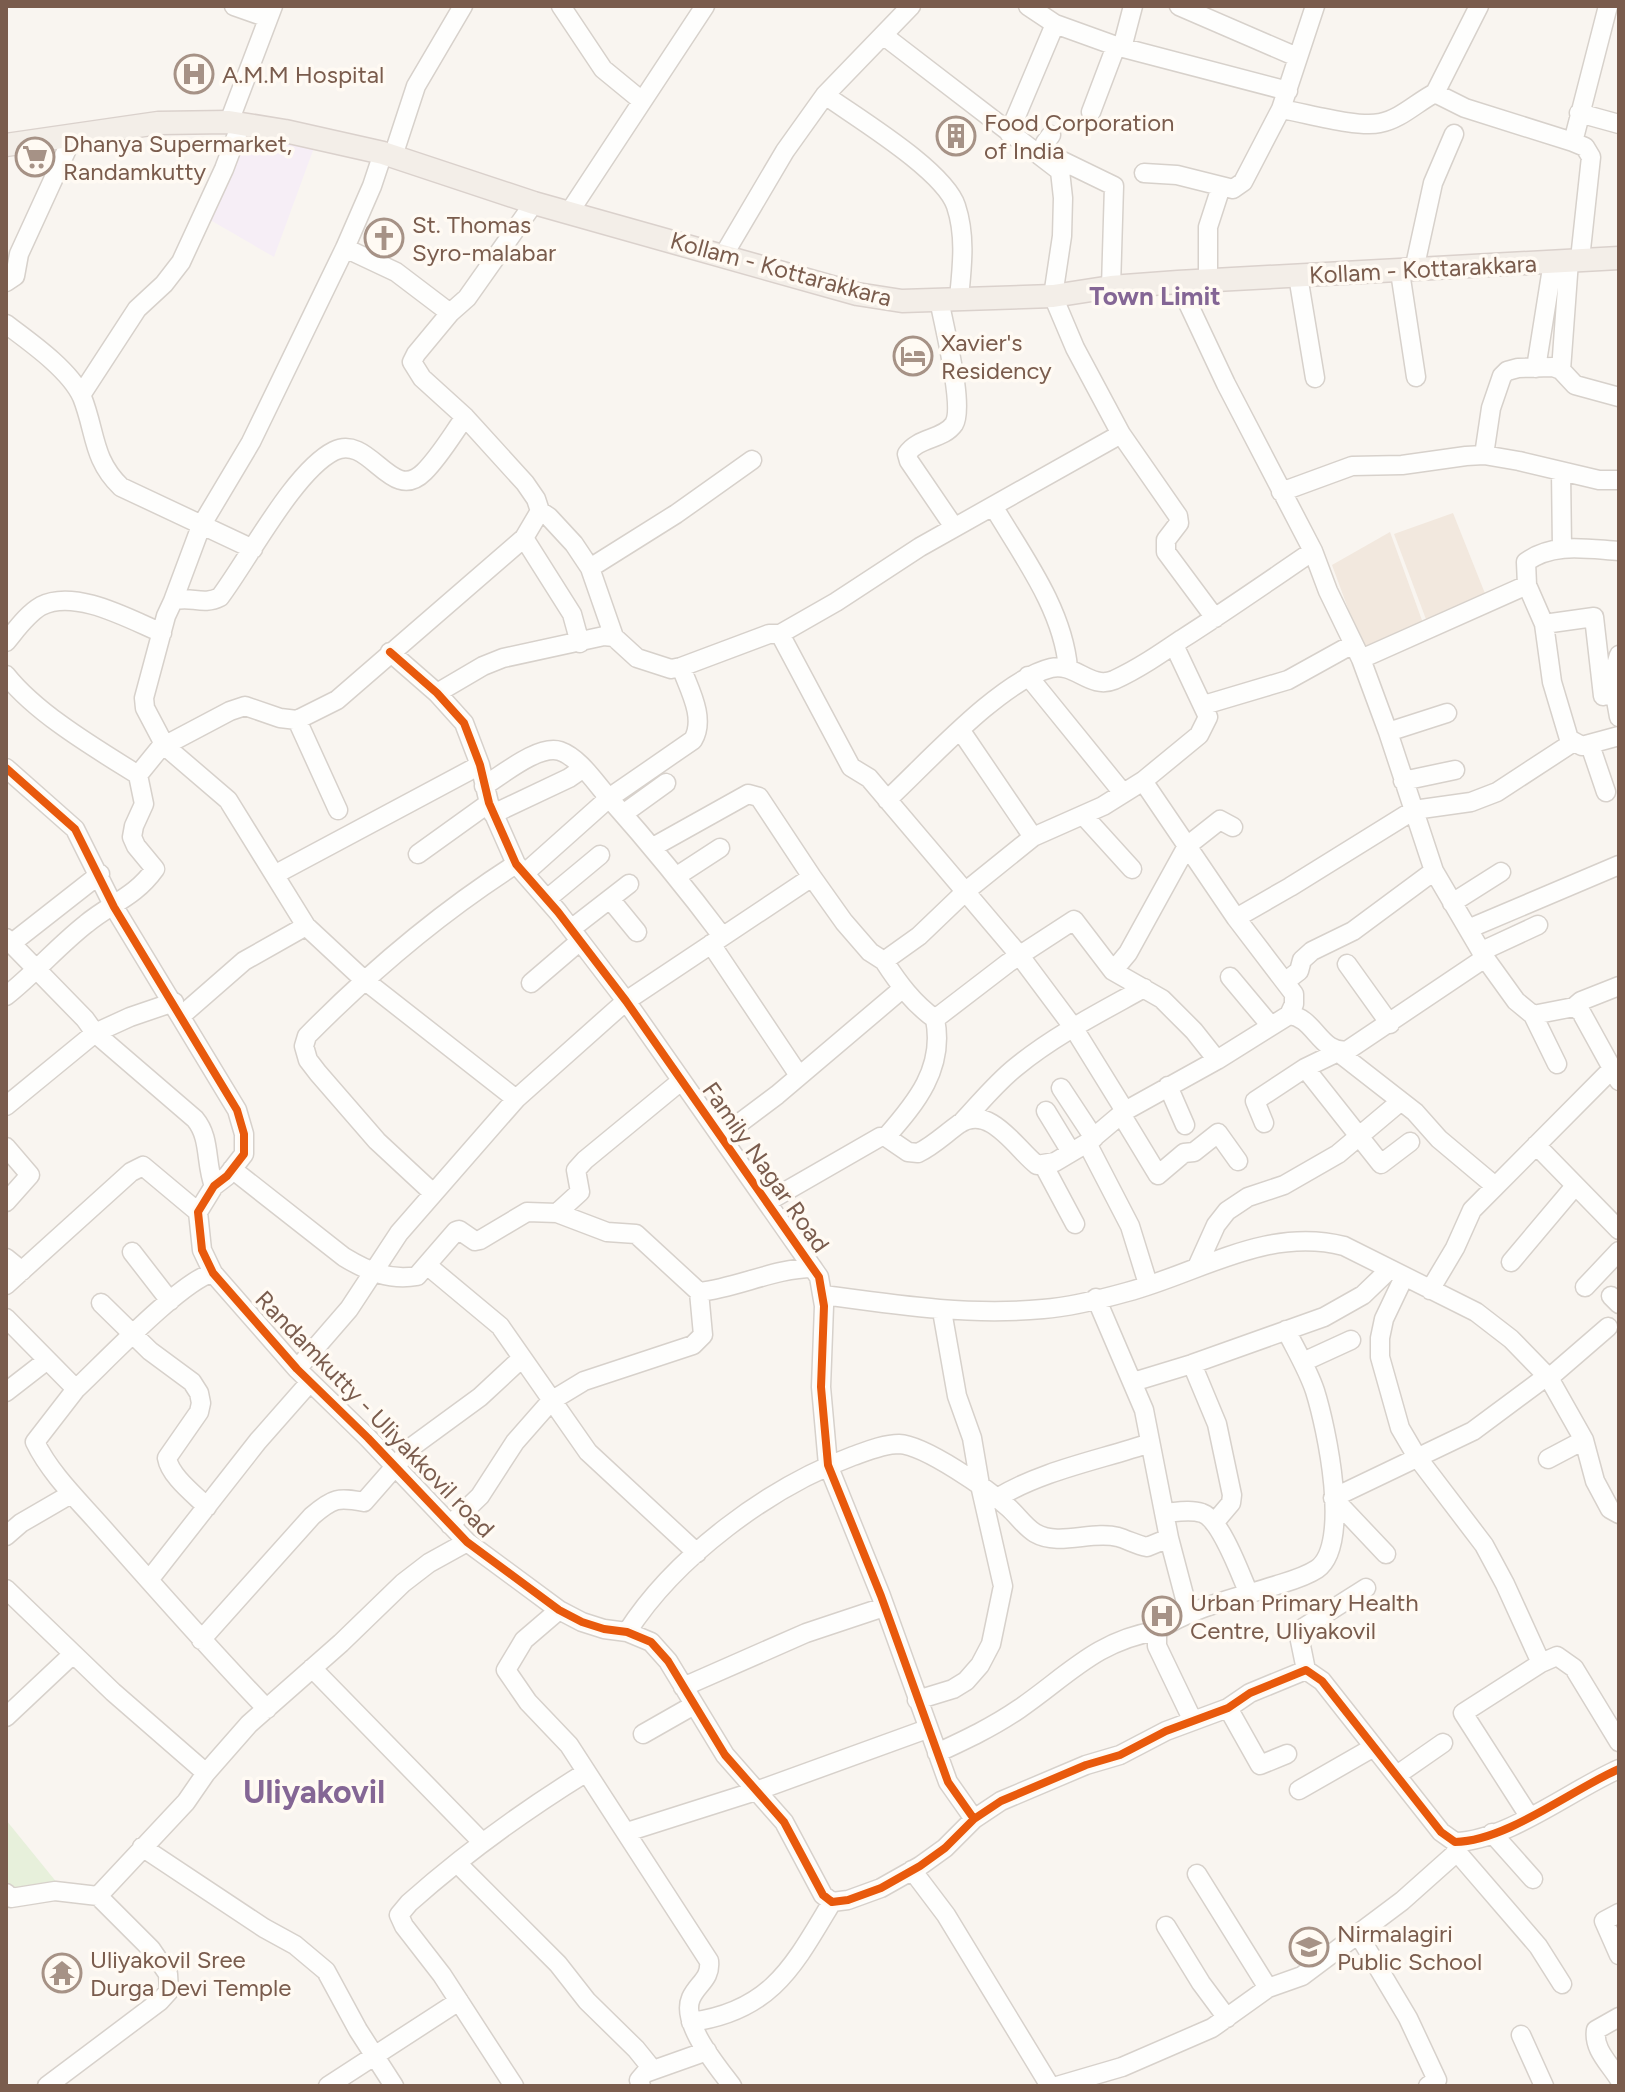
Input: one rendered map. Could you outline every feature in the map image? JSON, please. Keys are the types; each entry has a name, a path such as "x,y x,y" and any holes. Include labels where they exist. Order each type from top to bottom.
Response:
{"main road":[{"name":"Kollam - Kottarakkara","path":"6,146 158,123 235,123 334,140 388,154 534,203 878,298 902,301 1053,296 1111,287 1178,282 1619,258"}],"street":[{"path":"81,395 137,309 164,284 181,262 224,169 235,123 271,12 234,6"},
{"path":"463,6 416,86 345,248 251,442 201,526 162,633 144,698 145,708 165,746 228,800 306,926 363,979 516,1099"},
{"path":"561,6 603,69 642,101"},
{"path":"570,211 705,6"},
{"path":"723,256 785,151 825,95 911,6"},
{"path":"1028,6 1055,24 1119,47 1288,91"},
{"path":"1091,112 1133,6"},
{"path":"1179,6 1297,57"},
{"path":"1144,173 1177,175 1233,189 1243,182 1281,109 1315,6"},
{"path":"1281,109 1362,123 1381,123 1405,112 1435,93 1479,6"},
{"path":"1573,142 1608,6"},
{"path":"1009,133 1055,24"},
{"path":"883,35 1060,171 1062,236 1053,296 1075,348 1121,434 1178,516 1179,523 1166,540 1166,552 1215,618"},
{"path":"1435,93 1465,108 1573,142 1585,147 1591,157 1567,261 1536,368"},
{"path":"825,95 926,167 955,203 964,244 949,298 958,402 955,422 948,430 921,440 907,454 954,527"},
{"path":"1579,113 1619,124"},
{"path":"6,282 15,276 19,254 74,134"},
{"path":"1416,377 1407,271 1433,183 1454,134"},
{"path":"1051,135 1045,143 1046,153 1114,186 1111,287"},
{"path":"1208,281 1208,227 1221,187"},
{"path":"534,203 467,298 450,313 412,362 422,378 465,417 525,483 540,511 574,544 590,568 614,637 637,658 671,669 769,634 780,634 954,527 1121,434"},
{"path":"345,248 396,272 450,313"},
{"path":"1561,370 1567,261"},
{"path":"1298,276 1315,378"},
{"path":"1178,282 1313,551 1357,652 1388,732 1434,871 1483,955 1516,1001 1533,1015 1557,1064"},
{"path":"6,324 70,379 81,395 99,459 108,474 136,495 253,549"},
{"path":"1484,455 1491,408 1502,376 1507,371 1518,368 1561,370 1575,385 1619,397"},
{"path":"173,601 179,598 211,601 220,597 283,503 326,456 351,447 393,478 406,482 424,472 465,417"},
{"path":"1281,492 1352,466 1402,465 1484,455 1599,480 1619,480"},
{"path":"590,568 676,514 752,460"},
{"path":"1561,471 1562,548"},
{"path":"993,506 1059,625 1067,650 1068,668"},
{"path":"138,775 165,746 230,711 245,706 280,718 297,720 337,700 524,538 540,511"},
{"path":"524,538 572,614 580,643"},
{"path":"1606,792 1552,682 1544,624 1527,585 1526,562 1540,552 1562,548 1619,551"},
{"path":"887,800 961,731 1028,676 1055,667 1068,668 1100,683 1111,681 1174,645 1313,551"},
{"path":"1204,705 1288,680 1527,585"},
{"path":"6,642 34,610 44,604 69,601 95,606 162,633"},
{"path":"1544,624 1594,617 1603,696 1614,694"},
{"path":"780,634 851,767 869,778 1020,956 1073,1027 1158,1175 1184,1153 1194,1152 1218,1133 1238,1161"},
{"path":"437,693 483,666 521,652 604,636 614,637"},
{"path":"884,961 919,936 966,891 1033,837 1083,815 1143,781 1199,735 1208,717 1174,645"},
{"name":"Family Nagar Road","path":"390,652 437,693 464,723 480,765 489,801 521,869 626,1001 819,1277 824,1295 821,1387 828,1465 948,1782 974,1819"},
{"path":"1619,655 1612,678 1619,717"},
{"path":"433,1193 377,1141 308,1060 304,1046 307,1036 363,979 464,898 521,869 609,798 682,749 697,732 697,711 681,667"},
{"path":"6,675 19,690 62,723 138,775 144,804 132,837 155,869 143,885 87,923 6,996"},
{"path":"1028,676 1123,793"},
{"path":"1388,732 1447,713"},
{"path":"297,720 338,810"},
{"path":"961,731 1033,837"},
{"path":"1236,918 1414,810 1471,802 1497,792 1581,744 1619,736"},
{"path":"418,854 489,801 542,752 561,751 609,798 677,876 798,1074"},
{"path":"276,874 480,765"},
{"path":"6,768 75,829 114,907 237,1110 244,1134 244,1154 214,1186 198,1212 143,1166 131,1172 6,1285"},
{"path":"489,801 569,778 582,769"},
{"path":"1403,781 1455,770"},
{"path":"963,1121 994,1124 1029,1159 1044,1166 1084,1144 1123,1113 1289,1015 1294,994 1286,981 1236,918 1143,781"},
{"path":"623,814 666,783"},
{"path":"653,847 748,794 754,794 764,802 812,877 860,943 884,961 902,989 918,1007 935,1019 938,1041 928,1083 916,1103 886,1137"},
{"path":"1083,815 1132,869"},
{"path":"1113,971 1128,953 1187,846 1220,820 1233,827"},
{"path":"677,876 720,848"},
{"path":"547,899 600,855"},
{"path":"1468,929 1618,868"},
{"path":"1286,981 1299,971 1302,960 1312,951 1353,931 1434,871"},
{"path":"1452,903 1501,872"},
{"path":"100,874 9,940 95,1033 172,1098 202,1128 207,1166 214,1186"},
{"path":"149,1580 258,1441 399,1233 516,1099 626,1001 812,877"},
{"path":"531,983 610,899 629,884"},
{"path":"610,899 637,932"},
{"path":"935,1019 1008,963 1074,920 1113,971 1144,988 1178,1013 1217,1060"},
{"path":"1264,1123 1255,1101 1305,1068 1338,1052 1356,1048 1483,955 1538,925"},
{"path":"6,1106 95,1033 130,1017 177,1009 244,961 306,926"},
{"path":"1347,964 1390,1024"},
{"path":"1230,977 1271,1026"},
{"path":"1533,1015 1574,1007 1581,1001 1619,986"},
{"path":"767,1202 880,1137 886,1137 908,1152 918,1153 963,1121 1018,1065 1073,1027 1144,988"},
{"path":"721,1137 777,1095 798,1074 902,989"},
{"path":"1430,1290 1455,1248 1472,1210 1536,1145 1615,1075 1590,1025 1574,1007"},
{"path":"1289,1015 1304,1021 1330,1048 1401,1101 1439,1139 1495,1186"},
{"path":"1305,1068 1381,1164 1410,1142"},
{"path":"557,1213 580,1192 576,1170 585,1160 681,1081"},
{"path":"1168,1086 1185,1125"},
{"path":"1061,1088 1084,1144 1130,1226 1148,1284"},
{"path":"1197,1267 1216,1225 1227,1211 1248,1197 1295,1178 1338,1154 1401,1101"},
{"path":"1046,1111 1084,1144"},
{"path":"1536,1145 1619,1230"},
{"path":"6,1147 30,1175 6,1202"},
{"path":"1044,1166 1075,1224"},
{"path":"232,1169 328,1247 374,1272 405,1278 417,1276 456,1231 475,1241 527,1212 557,1213 607,1232 636,1234 699,1292 703,1335 697,1342 584,1381 551,1401 515,1442 480,1496 450,1525"},
{"path":"1511,1262 1575,1186"},
{"name":"Randamkutty - Uliyakkovil road","path":"198,1212 202,1250 213,1273 304,1376 467,1542 559,1610 593,1625 627,1632 651,1642 659,1650 725,1755 784,1822 823,1895 832,1902"},
{"path":"824,1295 942,1311 1045,1309 1148,1284 1240,1250 1274,1243 1326,1241 1364,1254 1476,1312 1511,1339 1548,1377 1584,1440 1595,1481 1610,1509 1619,1514"},
{"path":"1585,1287 1619,1251"},
{"path":"132,1252 170,1301"},
{"path":"6,1258 22,1271"},
{"path":"428,1266 500,1326 588,1452 697,1553"},
{"path":"699,1292 796,1268 813,1268"},
{"path":"213,1273 203,1275 170,1301 76,1389 35,1442 71,1494 267,1709"},
{"path":"1133,1382 1324,1317 1348,1306 1397,1273"},
{"path":"1397,1273 1379,1349 1400,1428 1417,1457 1484,1545 1541,1663"},
{"path":"1096,1298 1149,1427 1169,1538 1189,1614"},
{"path":"101,1303 167,1365 192,1382 199,1393 199,1412 167,1458 175,1474 207,1507"},
{"path":"917,1700 953,1689 966,1681 980,1665 991,1644 1003,1586 972,1438 957,1396 942,1311"},
{"path":"6,1318 76,1389"},
{"path":"1333,1498 1473,1431 1548,1377 1608,1327"},
{"path":"937,1753 994,1726 1075,1665 1130,1635 1157,1631 1189,1614 1305,1576 1323,1564 1331,1544 1333,1498 1330,1458 1314,1390 1286,1330"},
{"path":"1303,1362 1351,1340"},
{"path":"201,1640 312,1516 334,1500 347,1497 364,1502 413,1446 480,1397 522,1358"},
{"path":"6,1392 46,1361"},
{"path":"1192,1364 1217,1424 1232,1495 1231,1503 1214,1523"},
{"path":"1548,1459 1584,1440"},
{"path":"997,1498 1012,1489 1150,1443"},
{"path":"627,1632 645,1604 697,1553 761,1501 828,1465 870,1450 899,1444 925,1453 980,1485 1034,1533 1050,1538 1118,1537 1147,1547 1169,1538"},
{"path":"6,1536 21,1523 71,1494"},
{"path":"1333,1498 1386,1554"},
{"path":"1164,1513 1197,1511 1210,1517 1249,1594"},
{"path":"98,1896 267,1709 403,1583 429,1563 467,1542"},
{"path":"1366,1588 1298,1631 1306,1670 1322,1681 1441,1832 1504,1903 1538,1946 1562,1984"},
{"path":"6,1589 73,1654 206,1773"},
{"path":"683,1687 806,1633 884,1607"},
{"path":"559,1610 524,1640 506,1670 528,1702 569,1745 709,1961 707,1978 689,2001 691,2022 732,2086"},
{"path":"1157,1631 1157,1646 1192,1719"},
{"path":"6,1717 73,1654"},
{"path":"1529,1816 1463,1713 1557,1656 1574,1668 1619,1742"},
{"path":"312,1668 482,1842"},
{"path":"691,2022 726,2014 774,1988 799,1957 832,1902 848,1900 881,1888 912,1870 945,1848 974,1819 1001,1801 1086,1765 1120,1755 1192,1719 1228,1708 1250,1693 1306,1670"},
{"path":"643,1734 694,1705"},
{"path":"1228,1708 1260,1765 1287,1754"},
{"path":"627,1832 756,1791 927,1729"},
{"path":"1397,1775 1443,1743"},
{"path":"1299,1790 1374,1747"},
{"path":"1057,2086 1080,2083 1212,2028 1268,1988 1302,1976 1402,1901 1456,1847 1529,1816 1619,1769"},
{"path":"514,2086 399,1915 409,1903 482,1842 585,1773"},
{"path":"1492,1833 1533,1879"},
{"path":"142,1847 312,1958 326,1971 358,2030 394,2086"},
{"path":"457,1863 558,1964 587,2001 653,2070"},
{"path":"912,1870 946,1915 1050,2086"},
{"path":"1197,1874 1268,1988"},
{"path":"8,1898 55,1891 98,1896 151,1949 168,1974 169,1991 133,2024 56,2084"},
{"path":"1619,1913 1604,1921 1619,1955"},
{"path":"1166,1926 1227,2018"},
{"path":"1358,1934 1408,2018 1437,2080 1428,2086"},
{"path":"328,2086 459,2001"},
{"path":"1619,2017 1596,2030 1595,2037 1599,2050 1619,2079"},
{"path":"1521,2035 1544,2086"},
{"path":"641,2086 641,2076 707,2051"}],"shaded area":[{"path":"243,129 315,145 274,257 205,217"},
{"path":"1453,513 1486,596 1427,622 1394,534"},
{"path":"1390,532 1423,623 1364,652 1332,565"},
{"name":"Nirmalagiri Public School","path":"1312,1927 1331,1951 1300,1967 1288,1943"}],"green space":[{"path":"6,1820 58,1884 11,1894 6,1889"}],"cycle path":[{"path":"390,652 437,693 464,723 480,765 489,803 516,864 558,912 626,1001 819,1277 824,1306 821,1387 828,1465 881,1596 948,1782 974,1819"},
{"path":"6,768 75,829 114,907 237,1110 244,1134 244,1154 227,1176 214,1186 198,1212 202,1250 213,1273 297,1369 467,1542 559,1610 582,1622 627,1632 651,1642 668,1661 725,1755 784,1822 823,1895 832,1902 848,1900 881,1888 920,1866 945,1848 974,1819 1001,1801 1086,1765 1120,1755 1166,1731 1228,1708 1250,1693 1306,1670 1322,1681 1441,1832 1455,1842 1496,1833 1517,1824 1619,1769"}],"place":[{"name":"A.M.M Hospital","path":"194,74"},
{"name":"Food Corporation of India","path":"956,136"},
{"name":"Dhanya Supermarket, Randamkutty","path":"35,157"},
{"name":"St. Thomas Syro-malabar","path":"384,238"},
{"name":"Xavier's Residency","path":"913,356"},
{"name":"Urban Primary Health Centre, Uliyakovil","path":"1162,1616"},
{"name":"Nirmalagiri Public School","path":"1309,1947"},
{"name":"Uliyakovil Sree Durga Devi Temple","path":"62,1973"}],"district":[{"name":"Town Limit","path":"1155,296"},
{"name":"Uliyakovil","path":"314,1792"}]}
